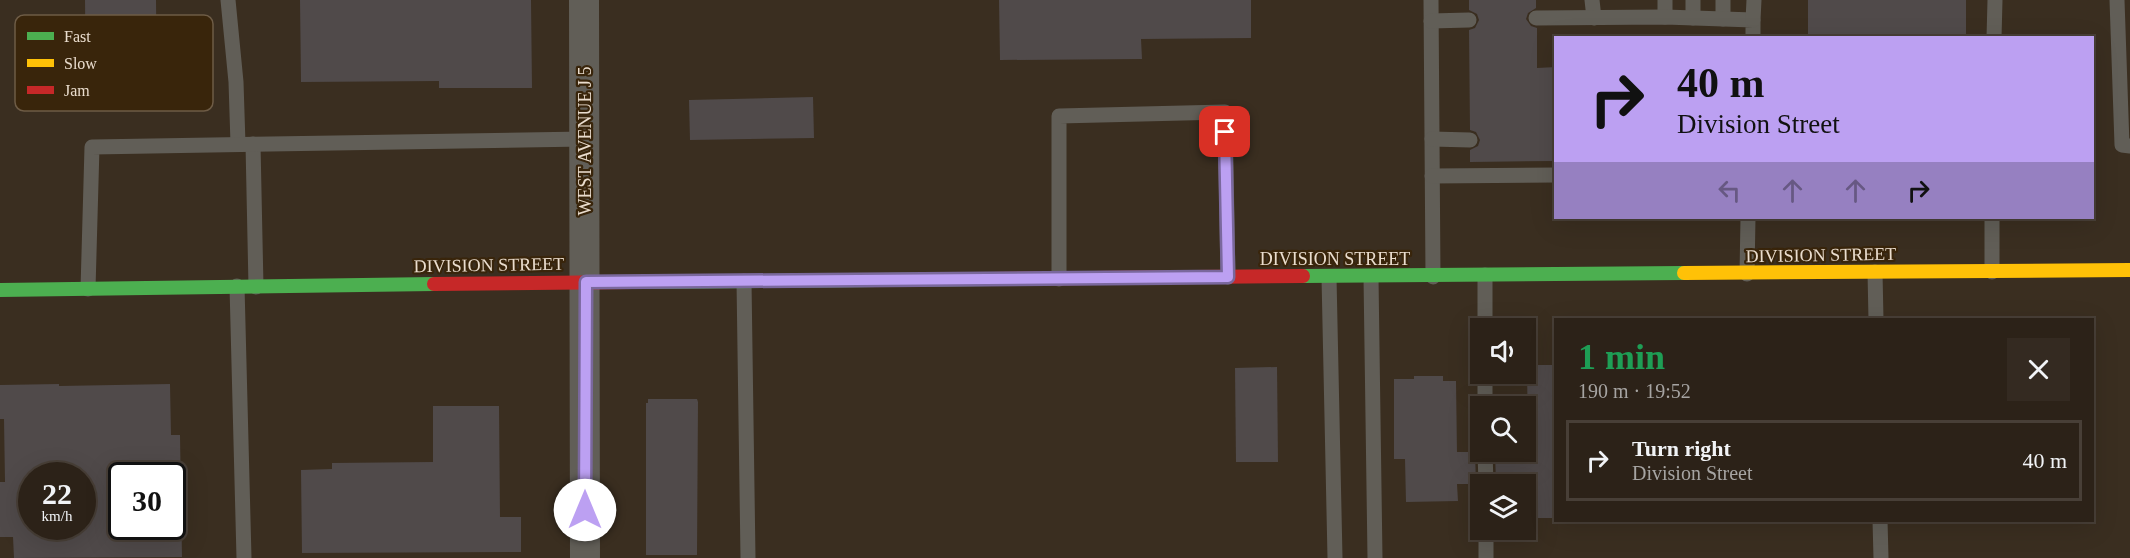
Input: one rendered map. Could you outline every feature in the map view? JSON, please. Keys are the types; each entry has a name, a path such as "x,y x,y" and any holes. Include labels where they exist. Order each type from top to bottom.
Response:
{"main road":[{"name":"DIVISION STREET","path":"0,290 586,282 2130,270"}],"street":[{"name":"WEST AVENUE J 5","path":"584,0 585,558"}],"lane":[{"path":"228,0 236,82 246,144 256,287"},
{"path":"1431,0 1433,277"},
{"path":"1592,0 1594,18"},
{"path":"1665,0 1665,17"},
{"path":"1692,0 1693,18"},
{"path":"1723,0 1723,19"},
{"path":"1753,36 1754,0"},
{"path":"1995,0 1995,36"},
{"path":"2117,0 2122,146 2130,146"},
{"path":"1536,18 1665,17 1753,20"},
{"path":"1431,21 1469,20"},
{"path":"1059,279 1059,116 1225,112 1228,277"},
{"path":"88,289 92,147 585,139"},
{"path":"1432,139 1470,140"},
{"path":"1432,176 1554,175"},
{"path":"1747,274 1748,219"},
{"path":"1992,219 1992,272"},
{"path":"1875,272 1876,318"},
{"path":"1485,275 1485,318"},
{"path":"1329,277 1335,558"},
{"path":"1371,277 1375,558"},
{"path":"744,281 748,558"},
{"path":"237,286 244,558"},
{"path":"1880,522 1881,558"},
{"path":"1486,540 1486,558"}],"building":[{"path":"85,0 156,0 156,15 85,15"},
{"path":"300,0 531,0 532,88 439,88 439,81 301,82"},
{"path":"999,0 1251,0 1251,38 1141,39 1142,59 1000,60"},
{"path":"1469,0 1536,0 1536,8 1528,13 1526,19 1531,26 1537,28 1537,68 1554,67 1554,161 1470,162 1470,150 1478,146 1480,140 1476,132 1470,130 1469,30 1475,28 1479,20 1477,14 1469,10"},
{"path":"1808,0 1966,0 1966,36 1808,36"},
{"path":"813,97 814,138 690,140 689,100"},
{"path":"1536,365 1554,365 1554,518 1536,518 1536,474 1496,474 1495,462 1536,462 1536,396 1527,396 1527,384 1536,384"},
{"path":"1277,367 1278,462 1236,462 1235,368"},
{"path":"1414,376 1443,376 1443,381 1456,381 1457,452 1470,452 1470,462 1475,462 1476,474 1470,474 1470,484 1457,484 1458,501 1406,502 1405,459 1394,459 1394,379 1414,379"},
{"path":"170,384 171,435 180,435 180,462 108,462 108,540 182,540 182,557 14,558 13,537 0,537 0,482 5,482 4,419 0,419 0,385"},
{"path":"648,399 697,399 698,402 697,555 646,555 646,403"},
{"path":"433,406 499,406 500,517 521,517 521,552 302,553 301,470 332,469 332,463 433,462"}],"traffic: fast":[{"path":"1303,276 1684,273"},
{"path":"633,282 992,279"},
{"path":"0,290 434,284"}],"traffic: slow":[{"path":"1684,273 2130,270"}],"traffic: jam":[{"path":"992,279 1303,276"},
{"path":"434,284 633,282"}],"route":[{"path":"585,510 586,282 1228,277 1225,132"}]}
